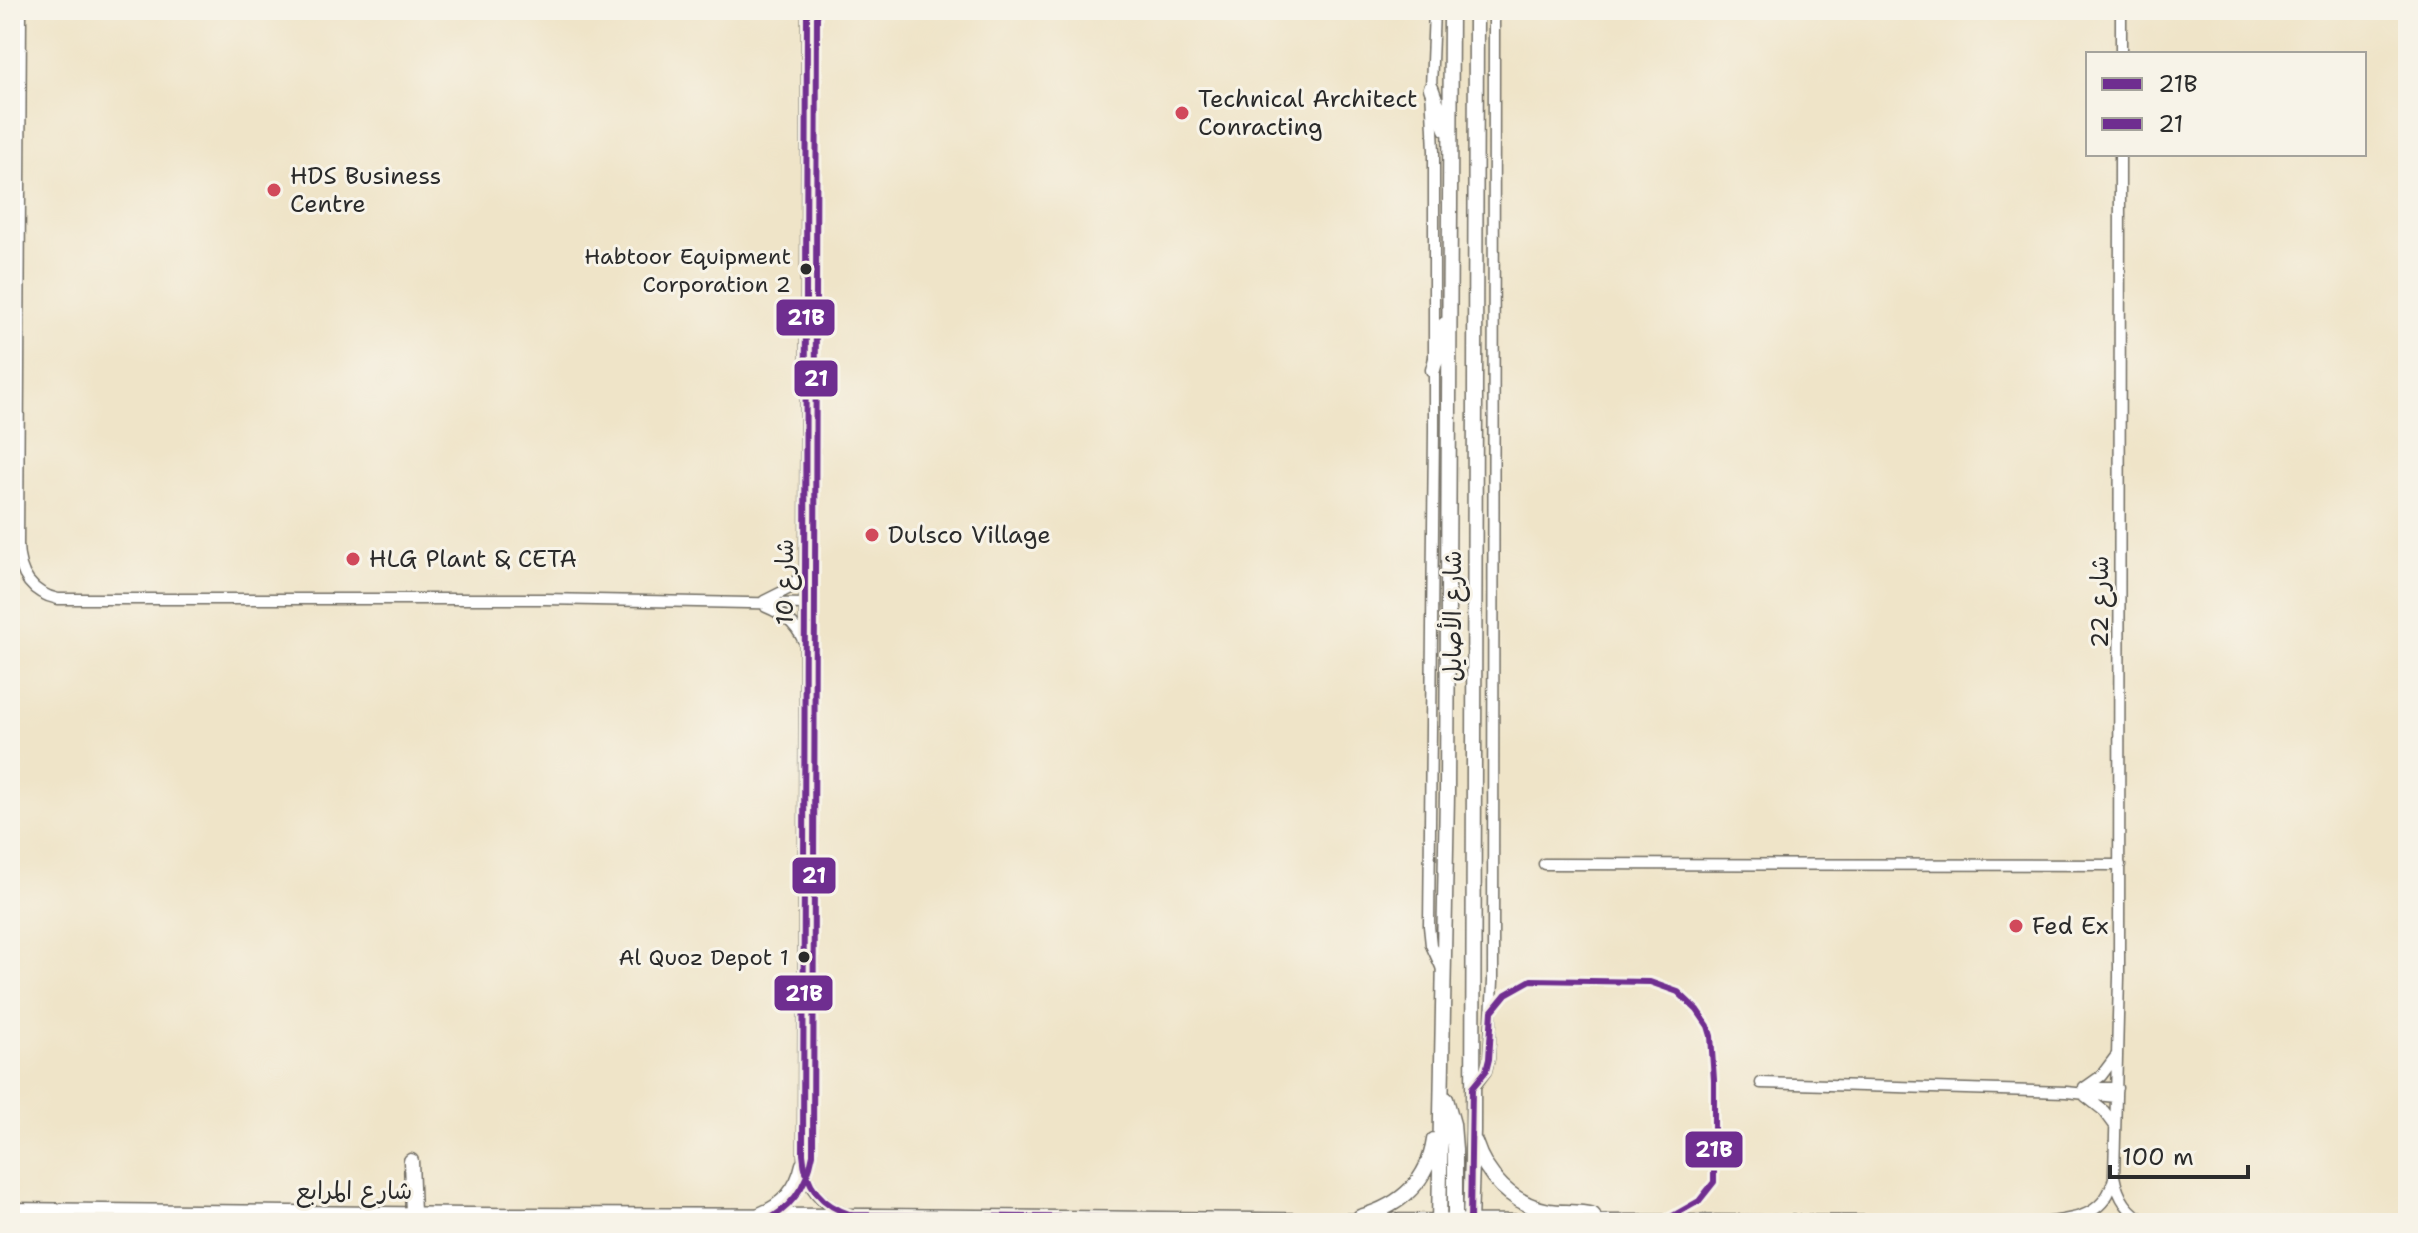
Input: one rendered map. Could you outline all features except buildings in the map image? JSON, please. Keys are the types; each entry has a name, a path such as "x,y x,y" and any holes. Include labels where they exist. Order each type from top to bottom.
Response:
{"main road":[{"name":"شارع الأصايل","path":"1451,10 1447,796 1441,1088 1455,1222"},
{"name":"شارع الأصايل","path":"1455,1222 1473,1131 1476,10"},
{"path":"1431,88 1450,140"},
{"path":"1433,370 1449,312"},
{"path":"1344,1221 1385,1209 1402,1199 1416,1184 1432,1155 1441,1088"},
{"path":"1473,1131 1486,1167 1502,1187 1516,1198 1542,1209 1586,1213 1607,1222"},
{"path":"411,1161 412,1218"},
{"name":"شارع المرابع","path":"10,1210 412,1218 852,1215 1897,1223"}],"street":[{"path":"21,10 18,546 24,577 39,592 58,599 545,599 805,604"},
{"name":"شارع 10","path":"807,10 803,1154 807,1178 816,1194 832,1208 852,1215"},
{"path":"1434,10 1431,88 1434,151 1428,916 1431,945 1444,972"},
{"path":"1472,1088 1486,1071 1489,1059 1492,996 1494,10"},
{"path":"2121,10 2121,52"},
{"name":"شارع 22","path":"2120,156 2120,865 2114,1176 2122,1201 2135,1216 2148,1223"},
{"path":"756,603 790,588 805,569"},
{"path":"756,603 784,616 804,642"},
{"path":"1544,864 2120,865"},
{"path":"2084,1091 2101,1076 2118,1051"},
{"path":"1761,1083 2117,1093"},
{"path":"2084,1091 2115,1126"},
{"name":"شارع 10","path":"752,1216 786,1196 796,1181 803,1154"},
{"path":"2044,1223 2076,1218 2092,1211 2109,1194 2114,1176"}],"transit line":[{"name":"21B","path":"807,10 803,1154 811,1185 832,1206 852,1215 1470,1222"},
{"name":"21","path":"761,1223 772,1218 796,1196 807,1176 813,1154 817,10"},
{"name":"21B","path":"1531,980 1650,982 1678,992 1697,1010 1711,1036 1714,1080 1714,1182 1699,1201 1662,1222 1470,1222 1472,1088 1486,1071 1492,1011 1506,994 1531,980"},
{"name":"21","path":"10,1220 381,1223"}],"place":[{"name":"Technical Architect Conracting","path":"1182,113"},
{"name":"HDS Business Centre","path":"274,190"},
{"name":"Habtoor Equipment Corporation 2","path":"806,269"},
{"name":"Dulsco Village","path":"872,535"},
{"name":"HLG Plant & CETA","path":"353,559"},
{"name":"Fed Ex","path":"2016,926"},
{"name":"Al Quoz Depot 1","path":"804,957"}]}
